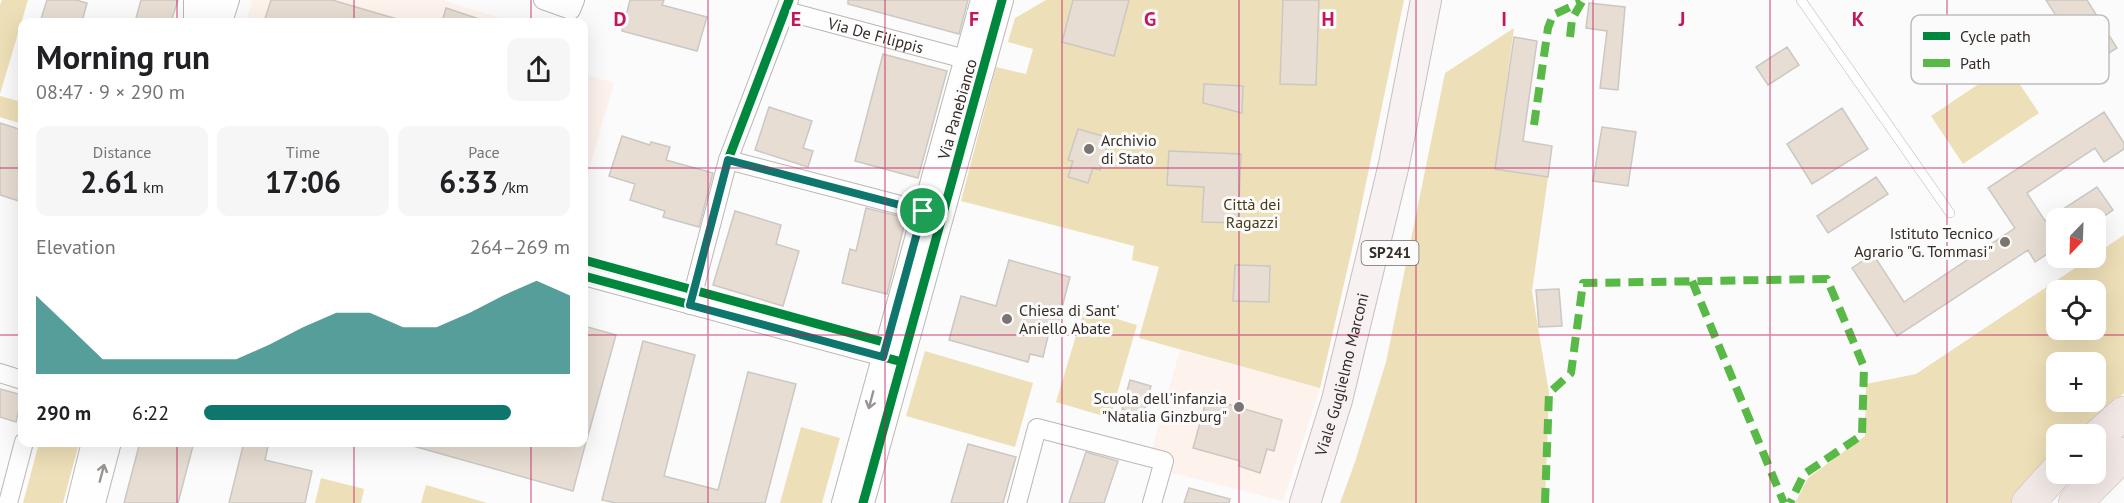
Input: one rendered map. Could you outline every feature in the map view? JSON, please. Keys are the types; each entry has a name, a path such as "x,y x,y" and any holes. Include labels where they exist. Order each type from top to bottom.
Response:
{"highway":[{"path":"2106,429 2124,413"},
{"path":"2075,503 2124,454"},
{"path":"2028,503 2046,483"}],"main road":[{"name":"Viale Guglielmo Marconi","path":"1305,503 1337,400 1394,164 1426,0"},
{"name":"Viale Guglielmo Marconi","path":"1325,503 1356,404 1410,167 1444,0"}],"street":[{"path":"195,0 195,18"},
{"path":"216,0 216,18"},
{"path":"224,18 230,0"},
{"path":"543,0 571,10 575,0"},
{"name":"Via Panebianco","path":"863,503 923,211 982,0"},
{"name":"Via Panebianco","path":"843,503 892,360 941,237 1002,0"},
{"path":"690,305 728,160 787,5"},
{"name":"Via De Filippis","path":"787,5 965,59"},
{"path":"728,160 923,211"},
{"path":"588,277 892,360"},
{"path":"0,374 18,379"},
{"path":"1017,503 1037,428 1164,461 1152,503"},
{"path":"8,503 23,447"},
{"path":"78,503 92,447"},
{"path":"94,503 109,447"}],"lane":[{"path":"1801,0 1950,213"}],"shaded area":[{"path":"252,0 442,0 499,18 247,18"},
{"path":"588,75 614,83 588,173"},
{"name":"Scuola dell'infanzia \"Natalia Ginzburg\"","path":"1180,350 1320,388 1283,501 1169,472 1173,455 1152,449"}],"green space":[{"path":"2,0 28,0 23,18 18,18 18,34 0,94 0,5"},
{"name":"Città dei Ragazzi","path":"1046,0 1404,0 1355,236 1320,388 1139,338 1159,267 1132,260 1134,246 961,201 996,67 1026,74 1033,49 1008,42 1015,18"},
{"path":"1514,28 1495,169 1548,177 1532,291 1549,393 1545,503 1340,503 1386,362 1445,73"},
{"path":"1979,84 2020,84 2039,113 1963,164 1931,116"},
{"path":"0,96 18,101 18,123 0,117"},
{"path":"2124,235 2124,393 2106,409 2106,352 2046,352 2046,412 2103,412 2090,424 2046,424 2046,467 2012,503 1795,503 1808,478 1865,436 1866,384 1916,374 2046,287 2046,340 2106,340 2106,280 2057,280 2075,268 2106,268 2106,247"},
{"path":"1084,309 1137,325 1110,418 1056,402"},
{"path":"925,351 1033,383 1015,447 906,416"},
{"path":"801,427 840,438 822,503 780,503"},
{"path":"38,447 78,447 63,503 23,503"},
{"path":"321,478 364,489 361,503 315,503"},
{"path":"426,485 487,503 421,503"}],"building":[{"path":"47,0 76,0 87,3 83,18 41,18"},
{"path":"141,0 178,0 172,18 136,18"},
{"path":"271,0 332,0 394,18 265,18"},
{"path":"630,0 664,0 662,5 707,17 697,51 622,31"},
{"path":"848,0 968,0 959,34 848,4"},
{"path":"1073,0 1129,0 1114,56 1062,42"},
{"path":"1283,0 1319,0 1316,85 1280,84"},
{"path":"2046,0 2087,0 2096,15 2056,15"},
{"path":"1589,3 1625,7 1618,90 1600,88 1607,31 1586,28"},
{"path":"446,8 476,18 443,18"},
{"path":"2109,35 2117,48 2109,53"},
{"path":"1514,37 1537,41 1523,141 1552,146 1548,177 1495,169"},
{"path":"1787,47 1799,65 1768,85 1756,67"},
{"path":"883,54 947,71 918,178 855,161"},
{"path":"1204,84 1243,86 1242,113 1203,103"},
{"path":"769,107 812,121 803,148 813,151 808,167 755,150"},
{"path":"1842,108 1868,149 1812,184 1787,144"},
{"path":"2104,112 2124,143 2124,149 2104,162 2095,148 2027,193 2046,220 2046,255 2035,262 2028,250 1897,336 1852,268 1873,254 1904,302 2015,228 1988,188"},
{"path":"0,123 18,129 18,201 0,195"},
{"path":"1602,127 1636,132 1628,186 1593,181"},
{"name":"Archivio di Stato","path":"1078,129 1110,138 1100,170 1093,168 1088,183 1068,177 1073,161 1068,160"},
{"path":"622,136 650,145 651,142 670,147 666,160 713,173 699,227 663,217 665,211 630,200 635,184 609,176"},
{"path":"1169,151 1241,154 1238,223 1202,222 1204,187 1167,185"},
{"path":"1876,177 1888,194 1828,233 1817,216"},
{"path":"2097,187 2113,210 2106,215 2106,208 2065,208"},
{"path":"866,208 906,218 887,294 842,283 850,249 856,251"},
{"path":"735,211 781,225 776,244 799,251 783,306 713,285"},
{"name":"Chiesa di Sant' Aniello Abate","path":"1009,260 1070,277 1055,334 1049,332 1043,357 1030,354 1028,362 949,340 961,296 996,306"},
{"path":"1235,265 1270,266 1269,302 1233,301"},
{"path":"1559,289 1562,326 1539,327 1536,290"},
{"path":"588,327 616,335 588,435"},
{"path":"643,341 695,355 664,476 718,490 748,372 796,384 765,503 616,503 602,500"},
{"path":"1130,380 1151,386 1143,415 1122,409"},
{"path":"0,389 18,394 16,422 0,417"},
{"path":"1207,398 1282,420 1274,451 1267,449 1260,473 1239,466 1240,461 1193,448"},
{"path":"968,444 1016,457 1003,503 951,503"},
{"path":"139,447 193,447 178,503 124,503"},
{"path":"243,447 268,447 265,460 312,471 305,503 229,503"},
{"path":"417,447 585,447 573,491"},
{"path":"1086,452 1118,461 1104,503 1069,503"},
{"path":"1189,488 1230,499 1229,503 1184,503"}],"marked path":[{"path":"1570,37 1572,19 1583,0"},
{"path":"1534,125 1548,28 1553,15 1581,2"},
{"path":"1545,503 1549,393 1571,373 1583,283 1827,279 1864,367 1862,435 1804,474 1790,503"},
{"path":"1692,281 1784,503"}],"cycle path":[{"path":"690,305 728,160 789,0"},
{"path":"863,503 1002,0"},
{"path":"588,261 887,343"},
{"path":"588,277 902,362"}],"place":[{"name":"Archivio di Stato","path":"1089,149"},
{"name":"Istituto Tecnico Agrario \"G. Tommasi\"","path":"2005,242"},
{"name":"Chiesa di Sant' Aniello Abate","path":"1007,319"},
{"name":"Scuola dell'infanzia \"Natalia Ginzburg\"","path":"1239,407"}],"route":[{"path":"728,160 923,211 883,357 690,305 728,160"}]}
